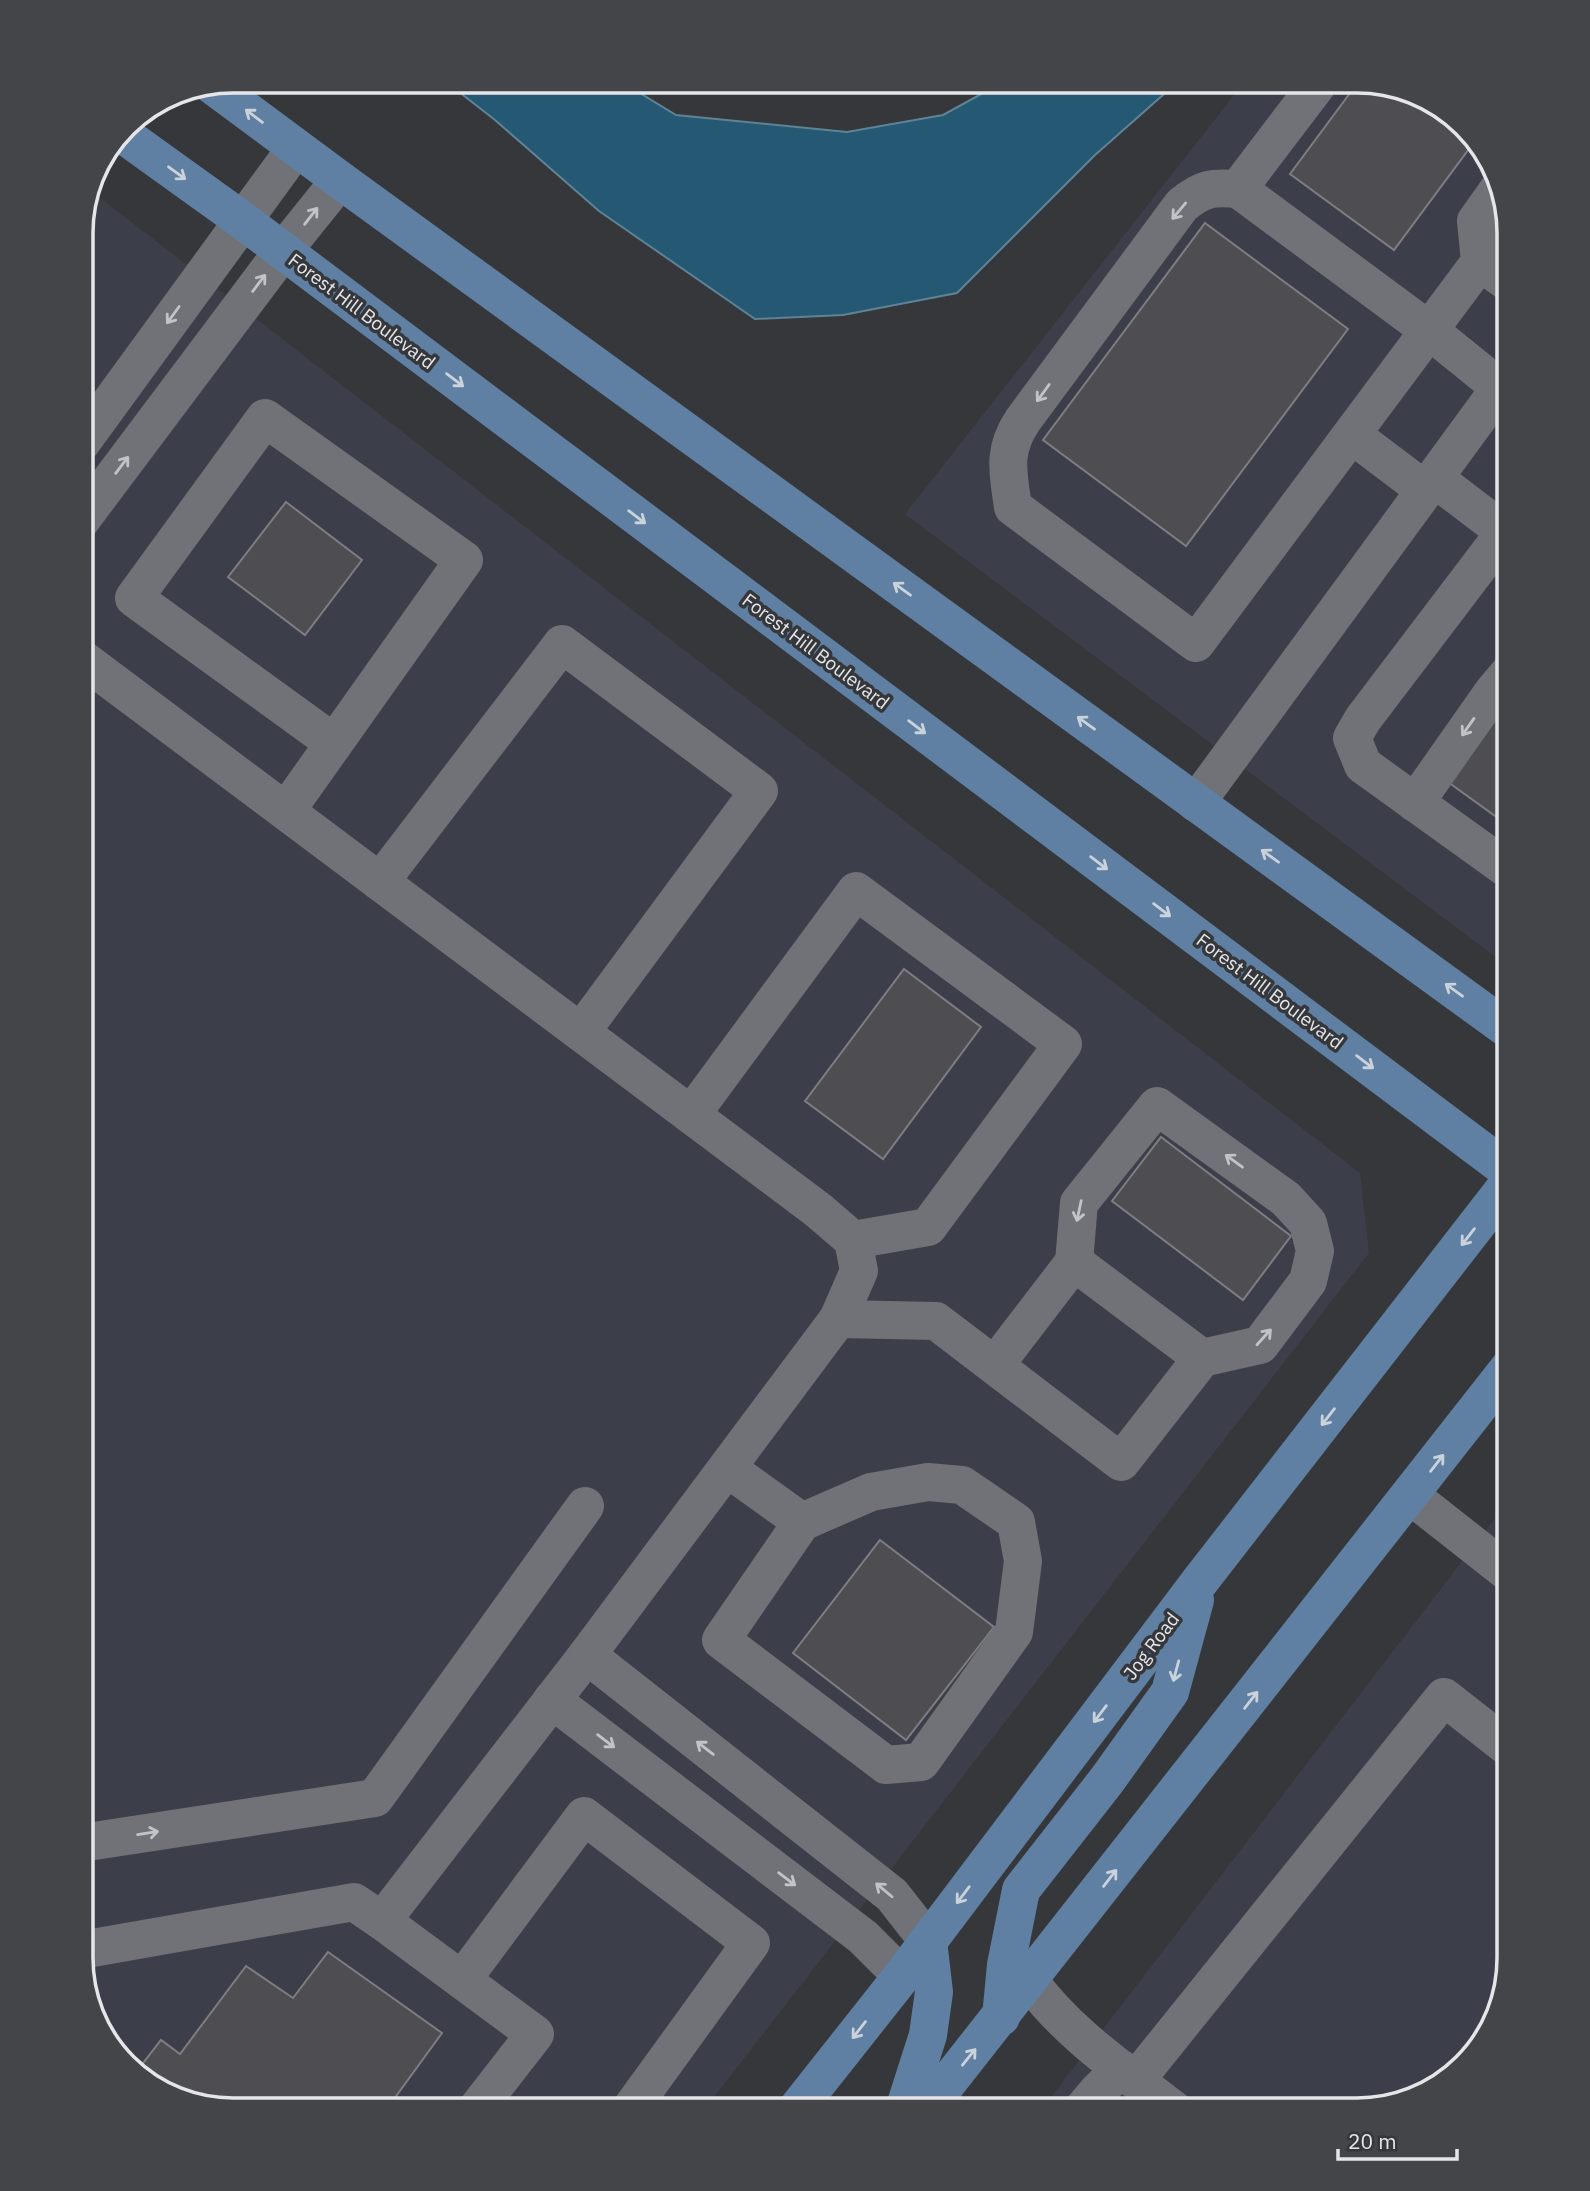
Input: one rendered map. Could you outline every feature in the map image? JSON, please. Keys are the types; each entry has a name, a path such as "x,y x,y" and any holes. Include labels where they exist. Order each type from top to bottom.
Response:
{"main road":[{"path":"223,94 1497,1021"},
{"name":"Forest Hill Boulevard","path":"130,139 242,220 1497,1161"},
{"name":"Jog Road","path":"805,2098 902,1976 1200,1581 1497,1200"},
{"path":"936,2098 1497,1385"},
{"path":"1001,2017 1006,1965 1021,1890 1107,1780 1170,1692 1200,1581"},
{"path":"908,2098 928,2035 933,2003 928,1941"}],"lane":[{"path":"1238,189 1311,93"},
{"path":"93,426 296,148"},
{"path":"93,504 283,251 340,180"},
{"path":"1492,198 1476,221 1495,272 1430,331 1195,643 1013,507 1007,463 1012,436 1182,205 1200,191 1217,188 1238,189 1430,331 1497,385"},
{"path":"1196,803 1429,484 1497,401"},
{"path":"286,811 464,560 265,418 134,598 334,743"},
{"path":"1352,435 1497,527"},
{"path":"1497,548 1363,719 1352,738 1363,765 1497,861"},
{"path":"380,882 562,644 718,760 759,791 581,1032"},
{"path":"93,667 818,1210 853,1240 859,1271 838,1319 587,1656 382,1921"},
{"path":"1415,803 1497,688"},
{"path":"691,1115 856,891 1063,1044 928,1227 853,1240"},
{"path":"838,1319 936,1321 995,1366 1121,1462 1202,1358 1260,1345 1308,1281 1315,1251 1308,1223 1286,1199 1157,1106 1079,1203 1073,1262 995,1366"},
{"path":"1073,1262 1202,1358"},
{"path":"727,1468 802,1522"},
{"path":"928,1482 962,1485 1016,1522 1023,1560 1014,1632 921,1762 887,1765 720,1640 802,1522 871,1492 928,1482"},
{"path":"1411,1496 1497,1559"},
{"path":"93,1841 375,1798 585,1506"},
{"path":"587,1656 892,1895 928,1941"},
{"path":"1092,2098 1098,2091 1129,2075 1444,1697 1497,1738"},
{"path":"552,1700 863,1937 902,1976"},
{"path":"462,1980 584,1815 751,1943 639,2098"},
{"path":"93,1948 354,1902 535,2035 485,2098"},
{"path":"1029,1980 1068,2027 1159,2098"}],"shaded area":[{"path":"1236,93 1375,94 1411,103 1442,122 1456,134 1478,163 1487,179 1496,215 1497,958 905,514"},
{"path":"98,196 1360,1173 1369,1253 713,2098 224,2098 188,2091 155,2075 122,2043 103,2012 94,1976 93,1958 93,224"},
{"path":"1497,1516 1497,1958 1496,1976 1487,2012 1468,2043 1456,2057 1427,2079 1411,2088 1375,2097 1050,2098"}],"water":[{"path":"460,93 640,93 676,115 847,132 943,115 983,93 1165,93 1095,155 957,293 843,315 755,319 599,211"}],"building":[{"path":"1350,93 1375,94 1411,103 1442,122 1469,149 1394,250 1290,174"},
{"path":"1205,223 1348,329 1186,546 1043,440"},
{"path":"286,502 362,560 305,635 228,577"},
{"path":"1497,714 1497,817 1448,782"},
{"path":"904,969 981,1027 883,1159 805,1101"},
{"path":"1161,1137 1291,1236 1243,1300 1112,1201"},
{"path":"880,1540 994,1627 906,1740 793,1653"},
{"path":"328,1952 442,2033 395,2098 206,2096 171,2084 142,2064 161,2040 180,2054 246,1966 293,1998"}]}
